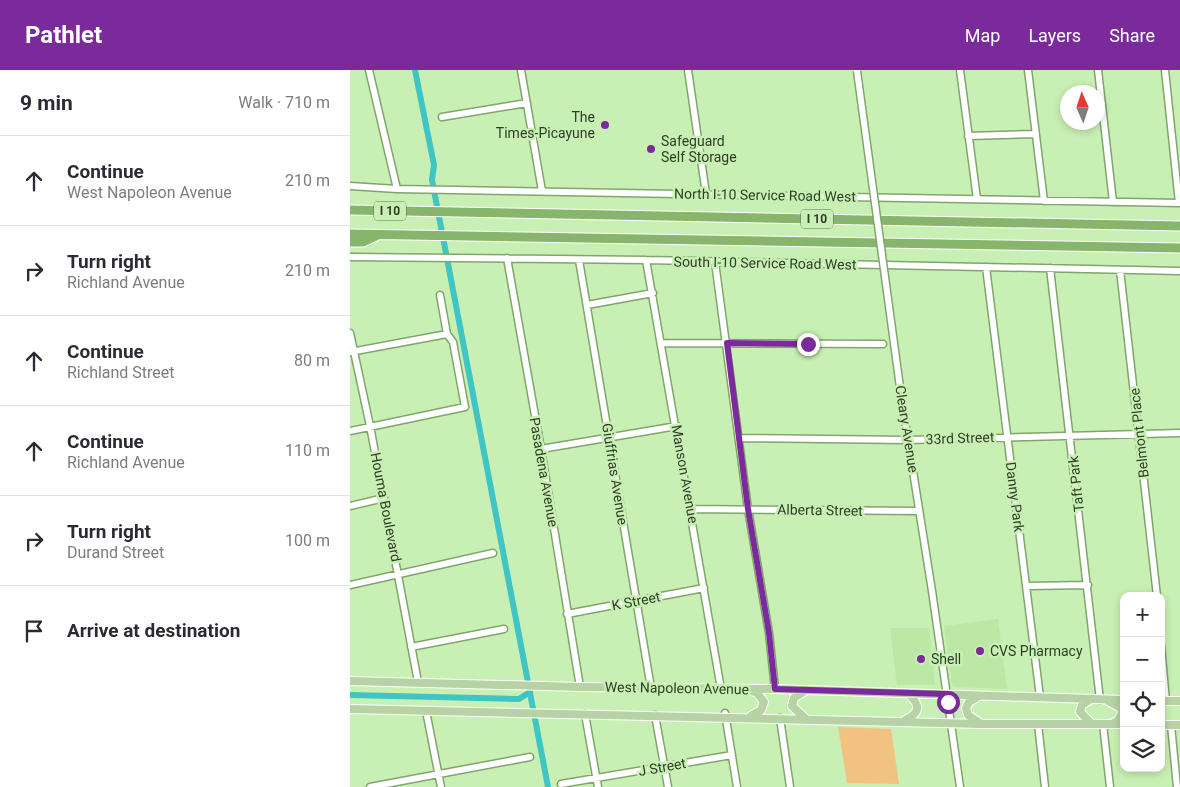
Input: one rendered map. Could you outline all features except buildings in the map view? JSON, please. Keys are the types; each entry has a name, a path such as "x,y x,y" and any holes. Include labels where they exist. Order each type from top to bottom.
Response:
{"highway":[{"name":"I 10","path":"350,210 1180,226"},
{"name":"I 10","path":"350,234 1180,248"},
{"path":"350,242 363,242 380,235"}],"main road":[{"name":"West Napoleon Avenue","path":"350,681 580,687 775,689 1120,700"},
{"path":"748,689 757,693 764,702 761,710 749,717"},
{"path":"806,719 794,710 792,702 798,694 807,691"},
{"path":"903,721 916,714 919,707 918,703 907,693"},
{"path":"981,695 969,702 966,708 968,715 981,724"},
{"path":"1091,699 1082,705 1080,712 1092,724"},
{"path":"1103,700 1117,705 1122,713 1118,720 1112,724"},
{"path":"1165,701 1180,701"},
{"name":"West Napoleon Avenue","path":"350,709 655,716 725,715 981,724 1120,724"},
{"path":"1165,725 1180,726"}],"street":[{"path":"370,70 397,189"},
{"path":"521,70 542,191"},
{"path":"688,70 706,194"},
{"name":"Cleary Avenue","path":"856,70 902,402 960,787"},
{"path":"960,70 977,200"},
{"path":"1028,70 1044,201"},
{"path":"1098,70 1113,202"},
{"path":"1165,70 1180,203"},
{"path":"442,118 527,103"},
{"path":"968,136 1036,134"},
{"name":"North I-10 Service Road West","path":"350,186 422,190 1180,203"},
{"name":"South I-10 Service Road West","path":"350,257 646,260 1180,271"},
{"name":"Pasadena Avenue","path":"507,258 580,687"},
{"name":"Giuffrias Avenue","path":"579,260 651,688"},
{"name":"Manson Avenue","path":"646,260 721,688"},
{"path":"715,262 748,509 769,633 775,689"},
{"name":"Danny Park","path":"986,267 1040,697"},
{"name":"Taft Park","path":"1050,268 1103,700"},
{"name":"Belmont Place","path":"1120,270 1157,592"},
{"path":"587,305 653,293"},
{"path":"350,431 465,407 452,342 447,334 440,295"},
{"name":"Houma Boulevard","path":"350,333 352,352 370,426 399,574 418,682"},
{"path":"352,352 447,334"},
{"path":"661,343 883,344"},
{"path":"541,450 676,426"},
{"name":"33rd Street","path":"740,438 908,440 1180,432"},
{"path":"350,506 384,498"},
{"name":"Alberta Street","path":"690,509 919,511"},
{"path":"350,585 492,553"},
{"path":"1027,586 1088,585"},
{"name":"K Street","path":"568,614 704,588"},
{"path":"411,647 504,629"},
{"path":"426,711 441,787"},
{"path":"585,714 598,787"},
{"path":"725,715 737,787"},
{"path":"655,716 668,787"},
{"path":"780,718 790,787"},
{"path":"1038,724 1045,787"},
{"path":"1102,724 1110,787"},
{"path":"1171,725 1177,787"},
{"name":"J Street","path":"561,784 732,755"},
{"path":"370,787 530,757"}],"shaded area":[{"path":"998,619 1007,689 955,687 952,685 944,626"},
{"path":"890,628 929,628 935,685 897,685"},
{"path":"838,727 891,729 899,784 847,783"}],"waterway":[{"path":"415,70 434,165 432,180 548,787"},
{"path":"350,695 519,699 530,692"}],"place":[{"name":"The Times-Picayune","path":"605,125"},
{"name":"Safeguard Self Storage","path":"651,149"},
{"name":"CVS Pharmacy","path":"980,651"},
{"name":"Shell","path":"921,659"}],"route":[{"path":"808,344 727,343 748,509 761,578 775,689 825,692 947,694 948,702"}]}
